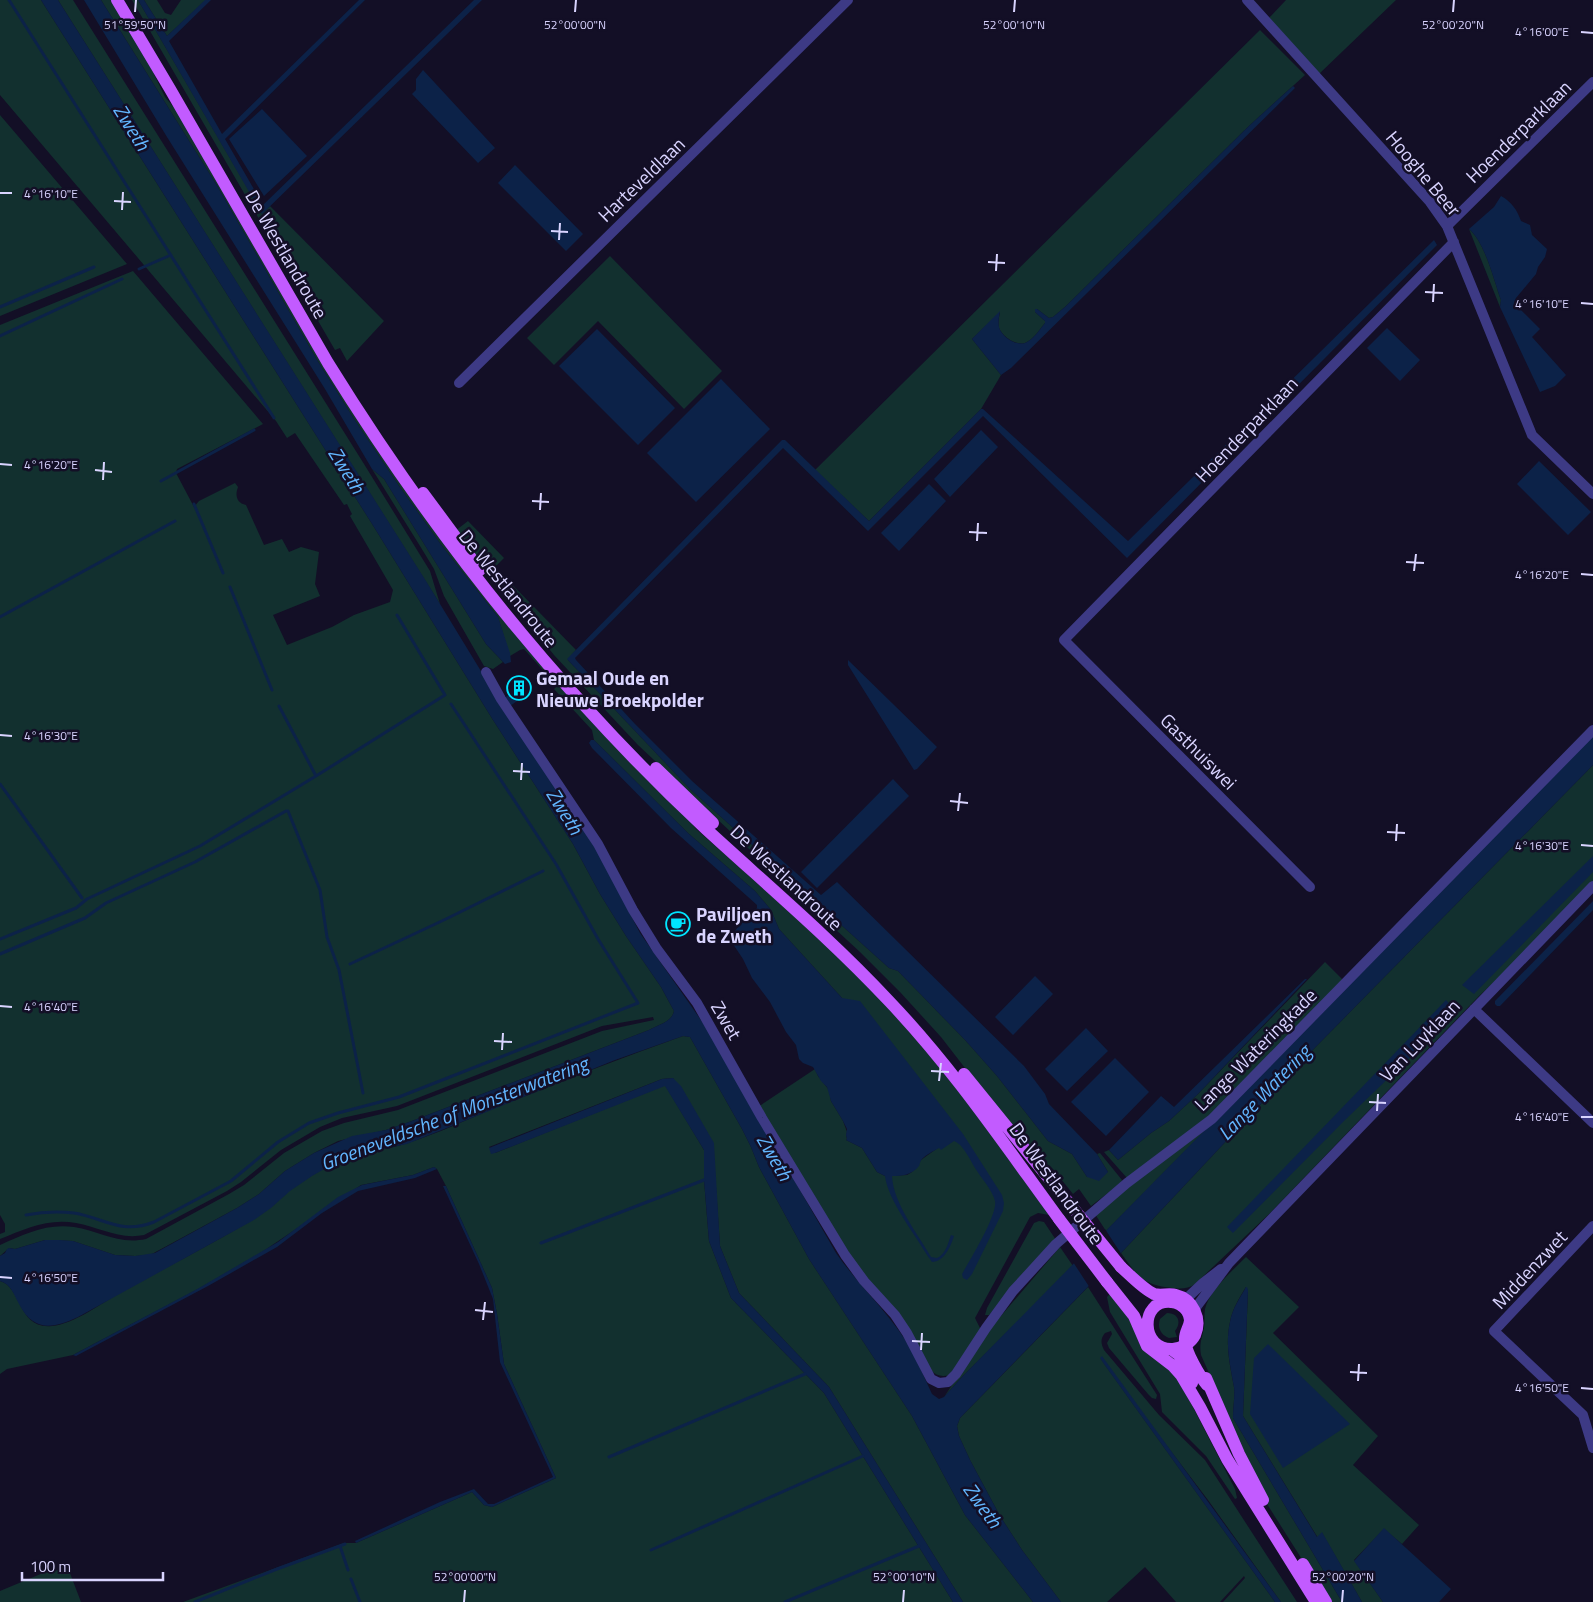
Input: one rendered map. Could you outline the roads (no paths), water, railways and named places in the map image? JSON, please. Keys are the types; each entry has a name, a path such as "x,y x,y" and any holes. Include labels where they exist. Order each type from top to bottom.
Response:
{"main road":[{"name":"De Westlandroute","path":"117,0 352,402 413,493 476,579 553,671 615,739 686,809 830,942 907,1020 955,1076 1059,1219 1134,1316 1147,1346 1173,1366 1181,1376 1200,1407 1227,1460 1316,1602"},
{"name":"De Westlandroute","path":"127,0 358,396 420,489 483,573 560,666 620,732 709,819 841,941 894,993 947,1053 1121,1267 1160,1299"},
{"name":"De Westlandroute","path":"1107,1282 1149,1317"},
{"path":"1176,1294 1182,1301 1195,1311 1197,1326 1190,1341 1178,1348 1163,1347 1153,1340 1148,1329 1149,1317 1160,1299 1176,1294"},
{"path":"1182,1301 1190,1319 1185,1337 1190,1341 1199,1375 1207,1384 1238,1454 1258,1491 1326,1602"},
{"name":"De Westlandroute","path":"1171,1349 1182,1360 1200,1407"}],"street":[{"name":"Harteveldlaan","path":"459,383 848,0"},
{"name":"Hooghe Beer","path":"1247,0 1430,202 1447,226 1532,435 1593,494"},
{"name":"Hoenderparklaan","path":"1447,226 1593,82"},
{"name":"Hoenderparklaan","path":"1064,640 1454,242"},
{"name":"Gasthuiswei","path":"1064,640 1310,887"},
{"name":"Zwet","path":"486,672 501,698 598,844 633,910 657,948 697,1003 762,1118 845,1255 864,1281 895,1315 907,1333 931,1379 939,1383"},
{"name":"Lange Wateringkade","path":"939,1383 948,1382 956,1374 1008,1298 1056,1244 1126,1183 1212,1118 1593,730"},
{"name":"Van Luyklaan","path":"1195,1311 1229,1263 1593,886"},
{"path":"1474,1009 1593,1122"},
{"name":"Middenzwet","path":"1593,1226 1494,1331 1583,1415 1593,1448"},
{"name":"Van Luyklaan","path":"1182,1301 1229,1263"}],"water":[{"path":"41,0 58,0 426,581 498,699 512,693 517,701 506,709 598,852 640,933 710,1033 836,1253 904,1338 916,1358 932,1394 939,1399 944,1397 1593,736 1593,765 1293,1070 1121,1253 960,1418 957,1426 959,1436 1000,1516 1022,1550 1061,1602 1033,1602 965,1515 912,1416 809,1259 759,1167 742,1129 690,1037 683,1036 615,1060 407,1144 347,1156 290,1191 254,1220 78,1317 61,1324 45,1326 31,1320 19,1304 10,1287 0,1281 0,1256 7,1249 15,1249 45,1240 73,1241 115,1255 135,1256 155,1253 237,1208 259,1194 285,1171 314,1153 352,1136 386,1130 412,1121 649,1030 668,1021 674,1011 661,987 600,894 573,844 493,720 374,527"},
{"path":"84,0 101,0 216,184 317,360 354,419 442,546 498,617 510,653 511,662 505,664 486,644 384,479 372,469 325,389 167,137"},
{"path":"138,0 144,0 167,36 205,0 211,0 169,41 222,134 359,0 365,0 225,139 263,205 474,0 482,0 262,214"},
{"path":"423,70 495,148 478,163 412,94 416,90 416,79"},
{"path":"1293,86 1295,88 1011,368 1001,375 972,339 1000,311 999,327 1005,337 1021,344 1031,339 1045,323 1035,312 1035,309 1049,318 1065,307 1250,125"},
{"path":"262,109 307,156 264,196 229,139"},
{"path":"515,165 583,234 566,251 498,183"},
{"path":"1501,196 1514,207 1521,221 1530,225 1532,235 1547,249 1536,274 1514,303 1540,329 1532,337 1566,375 1555,386 1540,392 1500,307 1501,300 1484,252 1475,235 1469,229 1494,207"},
{"path":"1434,240 1437,245 1127,558 983,416 868,531 783,448 575,658 635,724 692,781 821,895 837,882 1024,1066 1045,1094 1049,1104 1097,1154 1108,1172 1099,1181 1087,1177 1072,1154 1048,1141 997,1076 898,971 889,968 690,789 567,659 782,440 785,440 869,521 983,409 1128,541"},
{"path":"1387,328 1420,360 1400,381 1367,348"},
{"path":"597,329 675,408 638,445 559,366"},
{"path":"721,379 770,429 696,502 647,453"},
{"path":"981,430 998,447 950,497 934,479"},
{"path":"1539,461 1591,512 1568,535 1517,484"},
{"path":"929,484 946,501 899,551 881,533"},
{"path":"848,660 937,747 917,769 914,770 848,665"},
{"path":"591,740 594,740 689,834 755,891 771,910 779,929 842,998 860,1001 963,1134 1002,1195 1004,1203 1003,1211 972,1274 967,1280 963,1278 962,1274 988,1226 995,1207 995,1201 989,1188 966,1153 954,1141 941,1150 939,1148 926,1156 921,1160 919,1166 910,1173 892,1176 893,1186 901,1207 931,1257 937,1258 943,1254 951,1235 954,1236 949,1249 940,1259 932,1262 896,1206 885,1176 877,1172 862,1148 846,1140 847,1129 831,1101 827,1087 813,1067 799,1059 796,1045 786,1032 770,1002 752,978 743,959 729,938 757,908 757,905 671,828 592,748 589,743"},
{"path":"893,779 909,796 817,888 801,872"},
{"path":"1593,856 1593,872 1474,994 1462,985"},
{"path":"1593,901 1593,910 1500,1006 1497,1006 1495,1001"},
{"path":"1035,976 1053,994 1013,1035 995,1017"},
{"path":"1307,979 1198,1094 1169,1121 1118,1160 1109,1150 1161,1096 1174,1107"},
{"path":"1446,1000 1457,1012 1344,1121 1233,1233 1227,1227"},
{"path":"1086,1028 1108,1051 1067,1091 1045,1069"},
{"path":"1115,1058 1149,1092 1106,1136 1071,1102"},
{"path":"673,1078 681,1086 714,1143 720,1246 739,1293 829,1387 963,1602 953,1602 824,1393 731,1298 709,1241 704,1180 704,1150 665,1086 491,1154 489,1148 662,1079"},
{"path":"434,1167 437,1169 415,1178 358,1191 322,1213 277,1247 76,1356 73,1355 199,1288 278,1242 338,1197 362,1185 413,1175"},
{"path":"443,1186 446,1186 492,1288 504,1364 556,1478 492,1507 484,1505 472,1492 356,1543 355,1541 440,1502 474,1489 488,1504 494,1504 553,1477 500,1362 493,1299"},
{"path":"1246,1287 1248,1290 1243,1416 1317,1537 1322,1532 1362,1602 1342,1602 1233,1418 1234,1391 1228,1338 1232,1313"},
{"path":"1268,1344 1350,1424 1283,1468 1250,1414 1254,1358"},
{"path":"1102,1356 1281,1602 1275,1602 1104,1364 1100,1358"},
{"path":"1384,1528 1451,1589 1439,1602 1383,1602 1354,1561"}],"waterway":[{"path":"9,0 274,418"},
{"path":"139,269 171,255"},
{"path":"0,307 94,267"},
{"path":"0,336 122,279"},
{"path":"161,481 254,430"},
{"path":"194,504 223,573"},
{"path":"0,617 175,521"},
{"path":"230,587 272,690"},
{"path":"0,939 76,908 87,899 200,846 445,695 397,615"},
{"path":"26,1215 50,1212 74,1213 113,1224 132,1227 154,1222 231,1181 278,1142 309,1123 338,1113 399,1097 638,1003 598,939 556,864 451,704"},
{"path":"279,706 316,776"},
{"path":"0,784 82,898"},
{"path":"0,954 85,918 106,903 195,862 288,811 320,890 327,937 339,970 363,1093"},
{"path":"350,964 543,871"},
{"path":"541,1243 704,1180"},
{"path":"609,1457 805,1374"},
{"path":"651,1550 863,1456"},
{"path":"195,1602 345,1544"},
{"path":"340,1546 348,1570"},
{"path":"785,1602 919,1546"},
{"path":"351,1579 360,1602"}],"place":[{"name":"Gemaal Oude en Nieuwe Broekpolder","path":"519,688"},
{"name":"Paviljoen de Zweth","path":"678,924"}],"water label":[{"name":"Zweth","path":"132,127"},
{"name":"Zweth","path":"347,470"},
{"name":"Zweth","path":"565,811"},
{"name":"Lange Watering","path":"1264,1092"},
{"name":"Groeneveldsche of Monsterwatering","path":"454,1113"},
{"name":"Zweth","path":"775,1157"},
{"name":"Zweth","path":"983,1505"}]}
